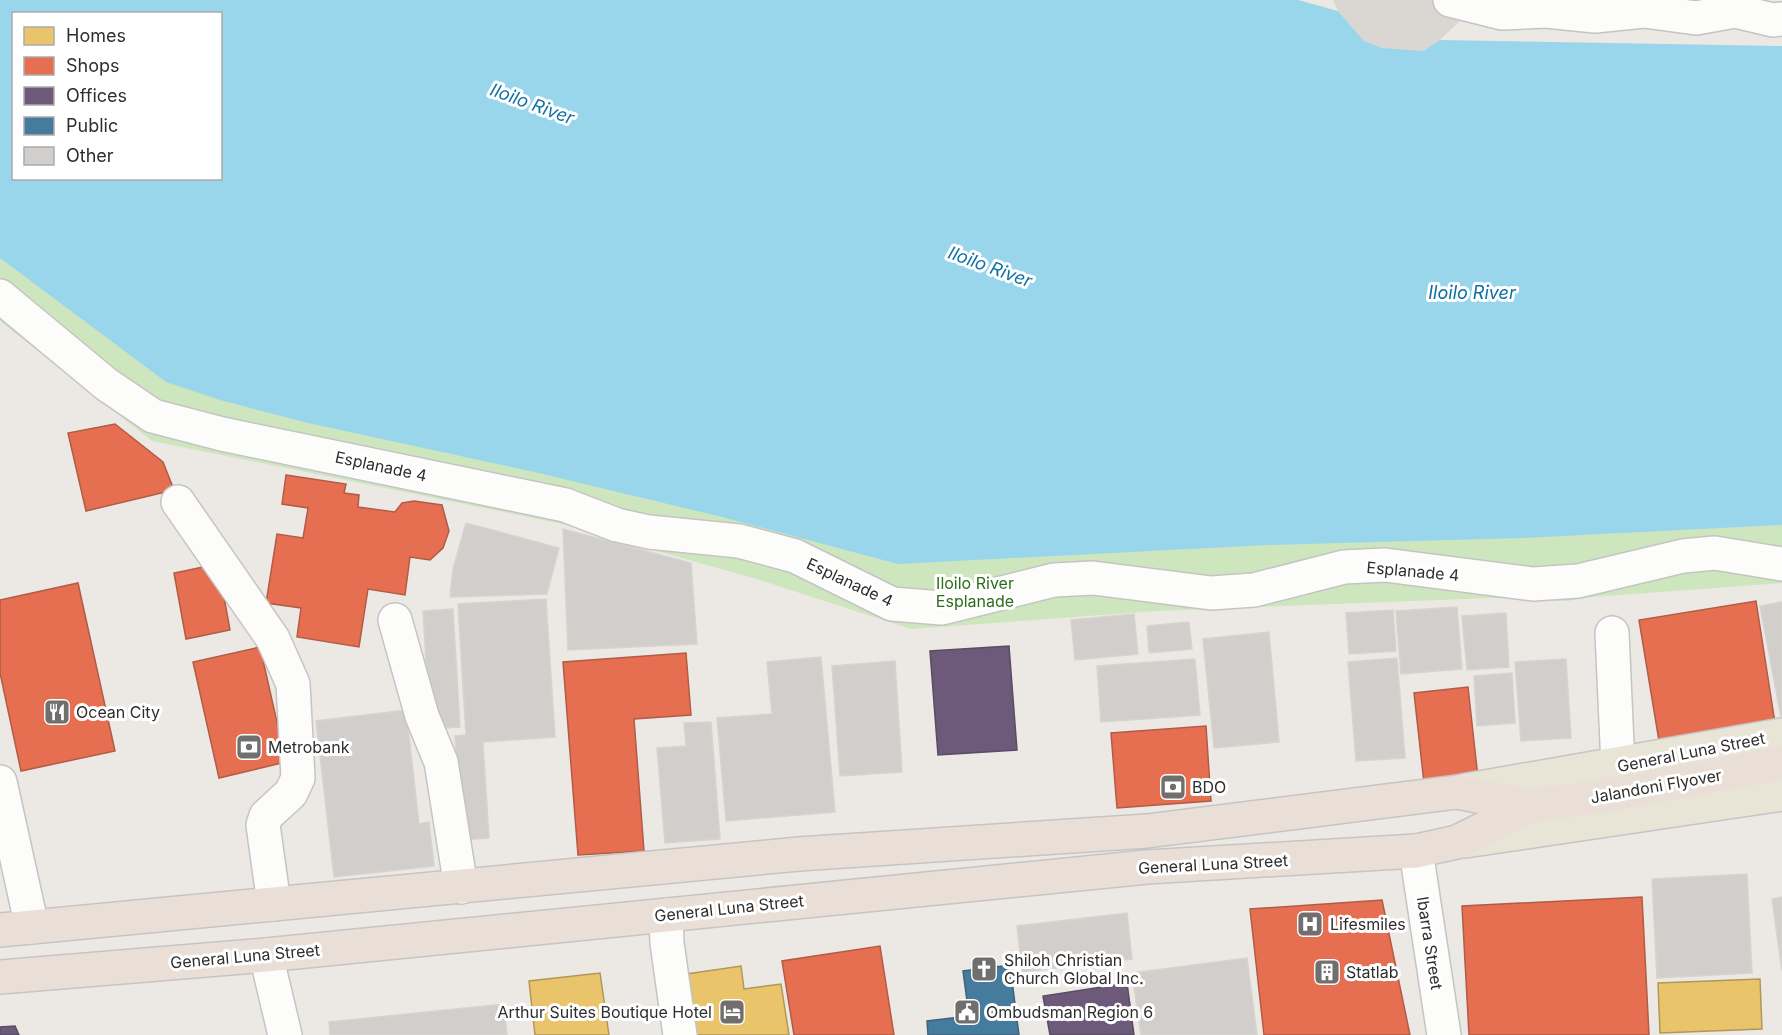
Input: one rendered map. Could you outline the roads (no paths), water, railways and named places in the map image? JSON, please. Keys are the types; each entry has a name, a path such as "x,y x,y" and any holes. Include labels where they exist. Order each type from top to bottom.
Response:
{"highway":[{"name":"Jalandoni Flyover","path":"1530,806 1597,797 1782,763"},
{"name":"General Luna Street","path":"16,929 799,854 1147,831 1457,792 1530,806"},
{"name":"General Luna Street","path":"0,977 266,955 1147,867 1416,851 1458,842 1530,806"},
{"path":"388,894 392,942"}],"main road":[{"name":"General Luna Street","path":"1457,792 1618,766 1782,735"},
{"name":"General Luna Street","path":"1458,842 1782,794"}],"street":[{"path":"1450,0 1502,13 1546,10 1595,16 1644,10 1696,18 1735,11 1773,20 1782,19"},
{"name":"Esplanade 4","path":"0,296 106,384 153,416 222,434 565,506 628,528 738,541 795,556 891,604 942,608 1054,580 1093,579 1211,592 1254,590 1344,567 1385,566 1533,584 1578,581 1683,556 1715,553 1782,564"},
{"path":"178,502 273,639 293,684 298,778 296,787 266,816 263,825 274,904"},
{"path":"394,620 422,716 441,762 461,887"},
{"path":"1612,633 1618,766"},
{"path":"0,783 16,929"},
{"name":"Ibarra Street","path":"1416,851 1444,1035"},
{"path":"666,915 667,943 680,1035"},
{"path":"266,955 285,1035"}],"water":[{"name":"Iloilo River","path":"0,0 1298,0 1338,11 1364,41 1382,48 1423,51 1440,40 1782,46 1782,525 1523,538 1267,545 898,564 722,517 530,471 308,423 220,400 166,382 0,258"}],"place":[{"name":"Ocean City","path":"57,712"},
{"name":"Metrobank","path":"249,747"},
{"name":"BDO","path":"1173,787"},
{"name":"Lifesmiles","path":"1310,924"},
{"name":"Shiloh Christian Church Global Inc.","path":"984,969"},
{"name":"Statlab","path":"1327,972"},
{"name":"Arthur Suites Boutique Hotel","path":"732,1012"},
{"name":"Ombudsman Region 6","path":"967,1012"}],"park label":[{"name":"Iloilo River Esplanade","path":"975,592"}]}
